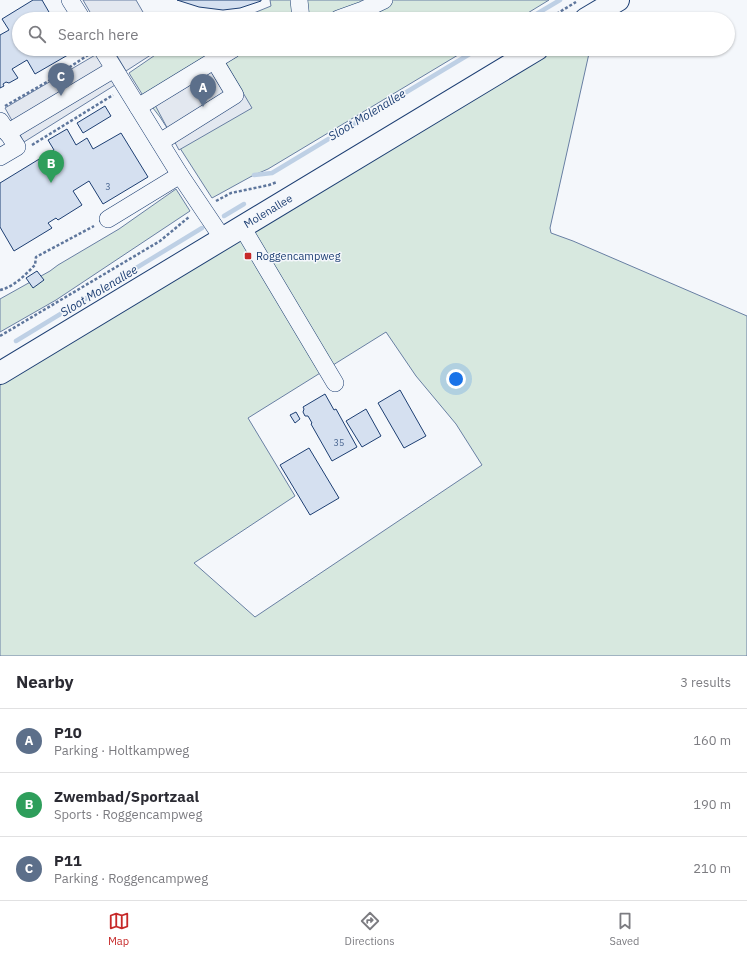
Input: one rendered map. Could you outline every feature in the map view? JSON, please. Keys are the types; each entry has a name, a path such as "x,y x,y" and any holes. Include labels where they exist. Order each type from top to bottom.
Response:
{"main road":[{"path":"598,12 618,0"},
{"name":"Molenallee","path":"0,373 525,56"}],"street":[{"path":"70,0 78,12"},
{"path":"299,0 300,12"},
{"path":"357,12 384,0"},
{"path":"101,56 114,69 180,175 223,239"},
{"path":"138,107 221,56"},
{"path":"160,142 235,95 214,60"},
{"path":"0,157 17,147 4,127 114,69"},
{"path":"108,219 180,175"},
{"path":"242,227 335,383"}],"path":[{"path":"559,12 579,0"},
{"path":"0,109 48,82 88,56"},
{"path":"17,147 30,147 126,88"},
{"name":"Molenallee","path":"0,336 160,241 203,208 231,193 269,186 282,181"},
{"path":"0,290 13,284 35,266 36,258 108,219"}],"shaded area":[{"path":"83,0 136,0 143,12 90,12"},
{"path":"270,0 549,0 529,12 256,12 271,6"},
{"path":"94,56 98,56 115,85 24,142 5,108"},
{"path":"117,56 149,56 126,71"},
{"path":"154,56 456,56 268,169 212,198 160,117 142,94 129,73"},
{"path":"544,56 588,56 550,228 551,233 573,241 747,316 747,656 0,656 0,385","holes":["386,332 416,376 456,424 482,465 255,617 194,563 295,496 248,418"]},
{"path":"225,62 252,108 179,150 155,105"},
{"path":"176,189 190,211 56,300 0,332 0,299 50,271 119,229"}],"building":[{"path":"33,0 42,0 49,12 13,12"},
{"path":"177,0 261,1 240,8 223,10 199,7"},
{"path":"12,13 12,56 66,56 35,74 27,60 12,69 18,78 9,83 6,82 3,84 4,86 0,88 0,35 9,30 2,19"},
{"path":"105,106 111,116 83,133 77,123"},
{"path":"67,129 76,145 87,138 93,149 121,133 148,177 103,204 89,181 73,191 82,205 58,220 56,218 48,223 52,228 14,251 0,227 0,183 54,150 48,140"},
{"path":"37,271 44,280 33,288 26,278"},
{"path":"400,390 426,436 404,448 378,403"},
{"path":"325,394 334,410 336,409 357,447 332,461 308,416 305,416 303,412 303,407"},
{"path":"366,409 381,436 362,447 346,421"},
{"path":"296,412 300,419 295,423 290,415"},
{"path":"309,448 339,498 310,515 280,465"}],"waterway":[{"name":"Sloot Molenallee","path":"540,12 560,0"},
{"name":"Sloot Molenallee","path":"254,175 272,173 466,56"},
{"name":"Sloot Molenallee","path":"224,216 244,204"},
{"name":"Sloot Molenallee","path":"16,341 202,228"}],"place":[{"name":"P11","path":"61,96"},
{"name":"P10","path":"203,107"},
{"name":"Zwembad/Sportzaal","path":"51,183"},
{"name":"Roggencampweg","path":"248,256"}]}
